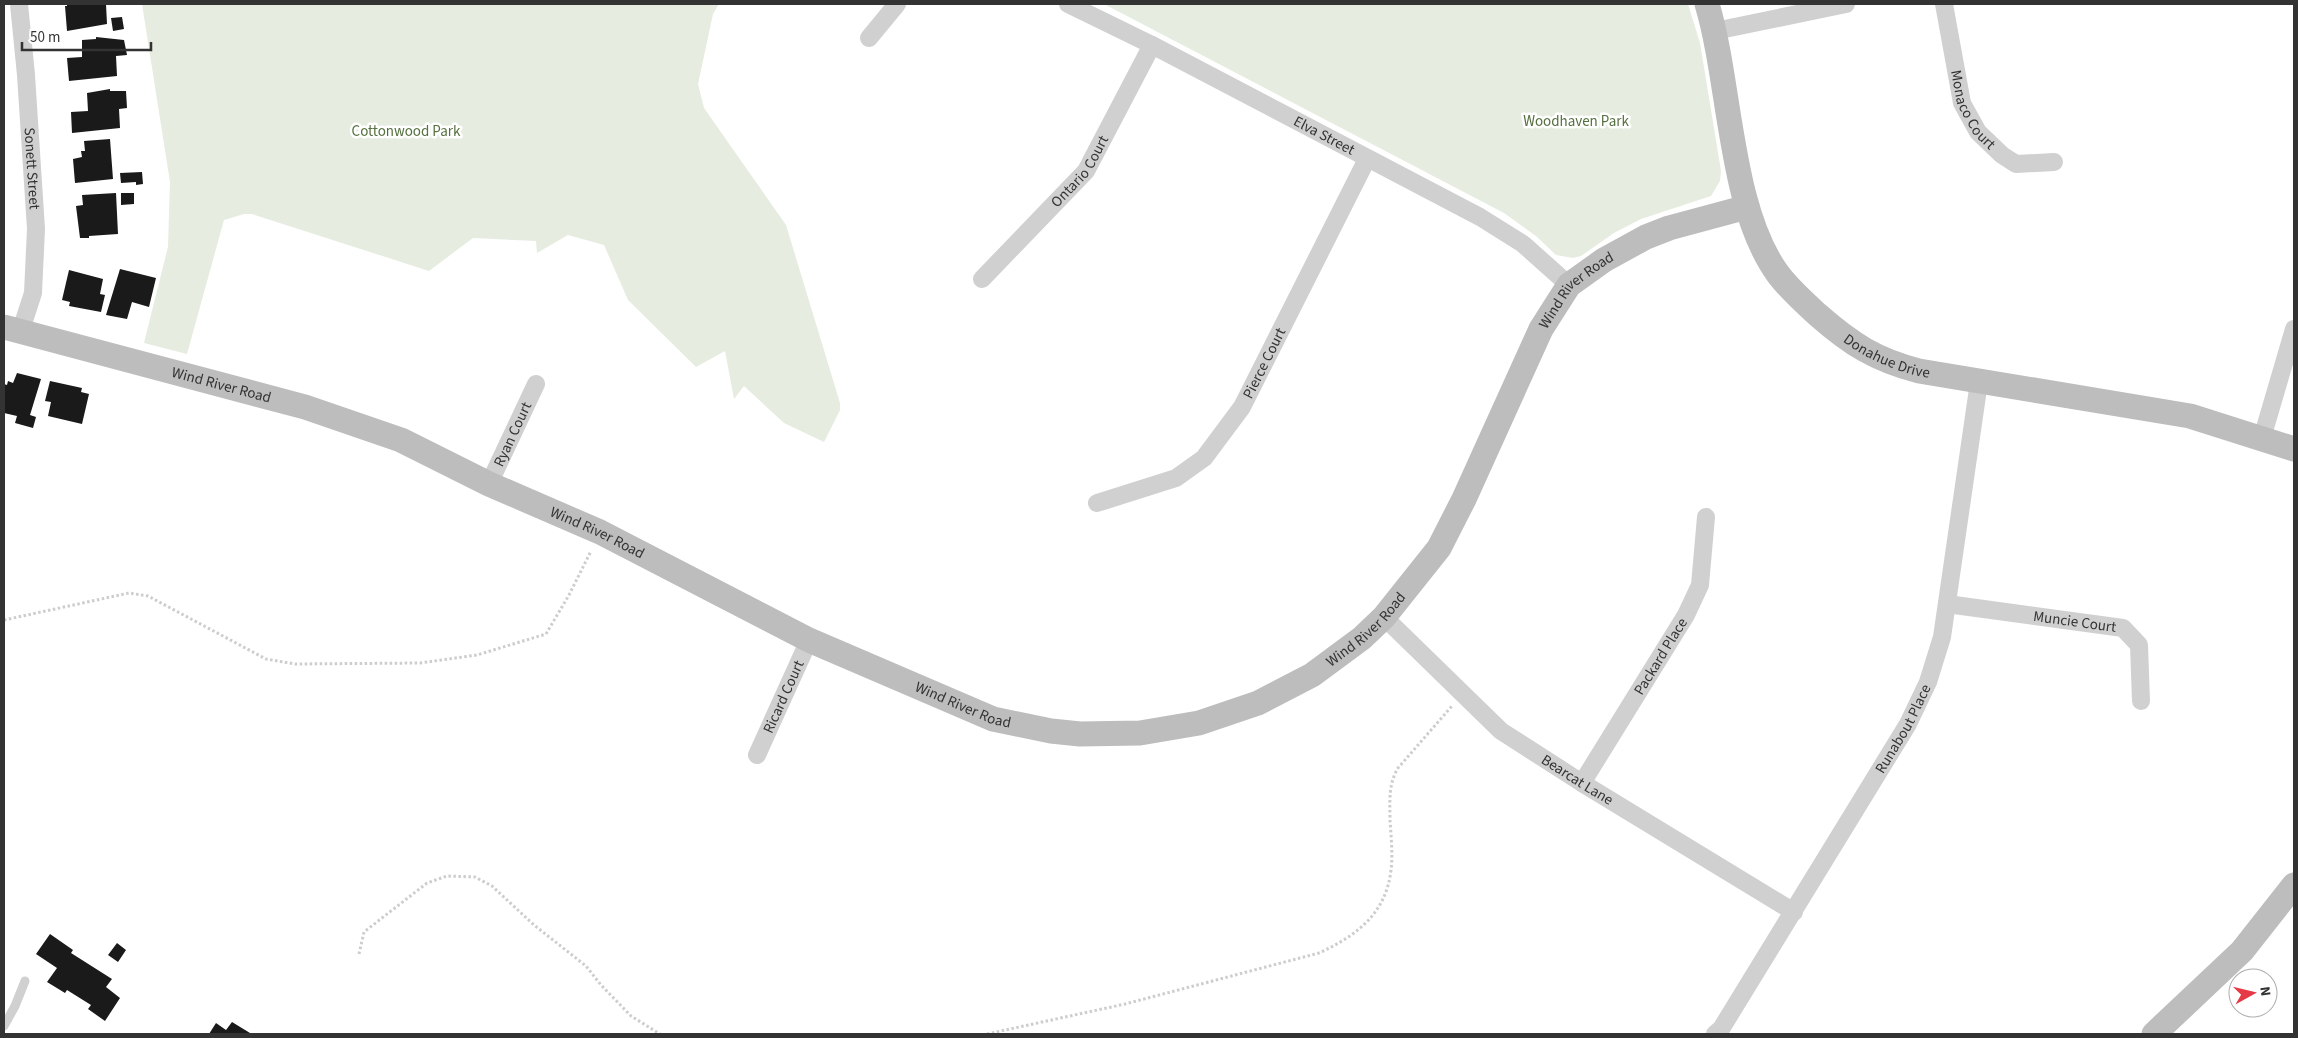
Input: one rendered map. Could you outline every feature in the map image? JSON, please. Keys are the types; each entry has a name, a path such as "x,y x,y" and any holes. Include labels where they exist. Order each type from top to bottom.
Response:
{"street":[{"name":"Sonett Street","path":"12,330 33,293 36,229 26,75 19,4"},
{"path":"869,38 897,4"},
{"name":"Elva Street","path":"1068,4 1152,45 1487,221 1523,244 1569,285"},
{"name":"Donahue Drive","path":"1707,4 1715,31 1747,206 1764,248 1778,274 1843,337 1896,365 1979,382 2190,416 2294,449"},
{"path":"1715,31 1846,4"},
{"name":"Monaco Court","path":"1944,4 1962,103 1978,132 1995,150 2016,164 2054,162"},
{"name":"Ontario Court","path":"982,279 1086,170 1152,45"},
{"name":"Pierce Court","path":"1097,503 1176,478 1204,458 1242,408 1367,159"},
{"name":"Wind River Road","path":"12,330 305,407 401,440 489,484 600,532 810,640 993,719 1051,731 1110,734 1169,729 1229,714 1258,703 1312,675 1362,638 1384,617 1439,548 1464,499 1541,329 1569,285 1604,260 1646,237 1669,228 1747,206"},
{"path":"2262,438 2294,328"},
{"name":"Runabout Place","path":"1715,1034 1722,1029 1908,724 1928,682 1942,637 1979,382"},
{"name":"Ryan Court","path":"489,484 536,384"},
{"name":"Packard Place","path":"1582,784 1686,615 1700,585 1706,517"},
{"name":"Muncie Court","path":"1947,604 2122,628 2139,645 2141,701"},
{"name":"Bearcat Lane","path":"1384,617 1501,731 1582,784 1794,912"},
{"name":"Ricard Court","path":"757,755 810,640"},
{"path":"2154,1034 2242,951 2294,886"}],"lane":[{"path":"4,1026 15,1006 25,981"}],"path":[{"path":"4,620 129,593 148,596 266,659 295,664 420,663 477,655 546,634 570,595 600,532"},
{"path":"987,1034 1125,1004 1319,953 1345,941 1364,925 1379,907 1388,884 1391,870 1390,792 1393,776 1463,694"},
{"path":"359,954 364,932 427,883 447,876 475,877 492,886 534,925 586,966 601,985 631,1016 660,1034"}],"green space":[{"name":"Cottonwood Park","path":"142,4 719,4 713,14 698,84 704,108 786,225 840,403 840,410 824,442 784,423 744,386 734,399 725,351 696,367 628,300 604,245 568,235 537,253 536,241 473,238 429,271 252,214 244,214 224,220 187,354 144,343 168,247 170,182"},
{"name":"Woodhaven Park","path":"1104,4 1688,4 1700,43 1721,171 1720,181 1711,196 1641,219 1614,233 1581,256 1573,258 1556,255 1536,236 1504,213"}],"building":[{"path":"67,4 106,4 107,24 67,31 65,6"},
{"path":"122,17 124,29 113,31 111,18"},
{"path":"96,37 124,40 127,55 116,56 117,76 69,81 67,58 82,57 82,40 96,39"},
{"path":"110,89 110,91 126,91 127,108 119,109 120,128 72,133 71,112 88,111 87,93"},
{"path":"110,139 113,179 75,183 73,159 82,157 81,151 85,151 84,141"},
{"path":"142,172 143,184 136,185 136,182 121,183 120,173"},
{"path":"116,193 118,234 80,238 76,206 83,205 82,195"},
{"path":"121,193 134,193 134,204 121,205"},
{"path":"120,269 156,278 149,307 132,302 127,319 106,315"},
{"path":"69,270 103,279 100,294 105,295 101,312 69,306 70,302 62,300"},
{"path":"17,373 41,379 30,415 36,417 33,428 15,423 17,416 4,413 4,384 7,385 8,381 13,383"},
{"path":"50,381 82,388 81,392 89,394 82,424 48,416 51,402 45,401"},
{"path":"50,934 73,950 71,953 112,979 106,987 120,998 105,1021 88,1009 91,1005 67,990 65,993 47,982 57,968 36,954"},
{"path":"117,943 126,950 118,962 108,955"},
{"path":"232,1022 250,1033 209,1034 216,1023 226,1030"}]}
